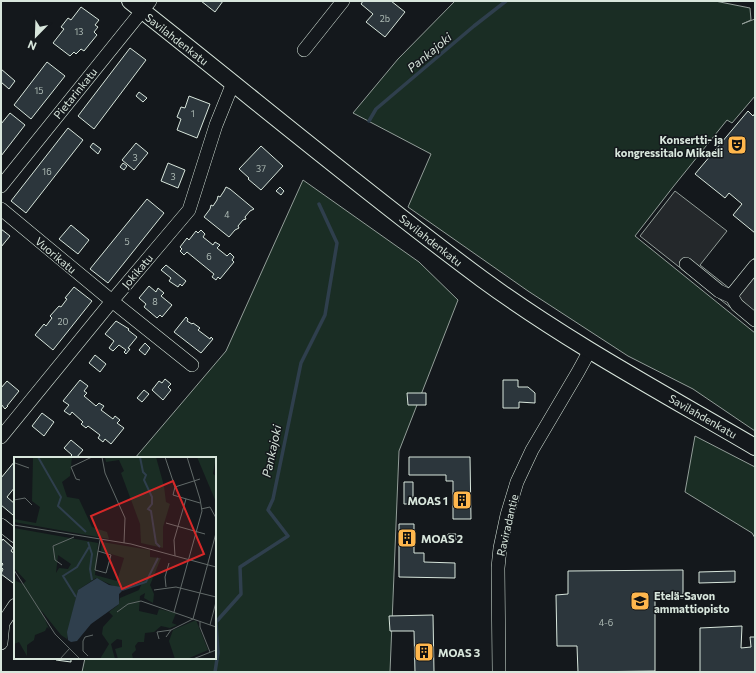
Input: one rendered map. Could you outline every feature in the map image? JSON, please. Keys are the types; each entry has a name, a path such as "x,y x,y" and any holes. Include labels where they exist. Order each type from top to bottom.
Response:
{"main road":[{"name":"Savilahdenkatu","path":"141,4 233,82 355,180 483,279 538,318 755,447"}],"street":[{"path":"304,50 343,1"},
{"name":"Pietarinkatu","path":"1,186 141,4"},
{"name":"Jokikatu","path":"1,437 112,301 189,210 216,125 233,82"},
{"name":"Vuorikatu","path":"1,209 192,365"},
{"path":"686,264 719,291 732,297 733,301 755,320"},
{"path":"732,297 734,292 755,266"},
{"name":"Raviradantie","path":"499,672 498,568 500,548 507,515 517,482 532,450 590,350"},
{"path":"1,525 14,535"},
{"path":"1,643 2,623 14,606"}],"green space":[{"path":"455,1 715,1 750,8 751,20 742,24 755,19 755,96 732,123 727,120 635,236 755,333 755,431 693,389 628,356 528,291 408,207 431,154 353,113 398,59"},
{"path":"303,180 419,262 458,300 399,451 390,672 82,672 85,659 216,659 216,457 136,457 226,351"},
{"path":"695,436 755,467 755,538 752,533 685,492"}],"shaded area":[{"path":"675,191 727,231 700,265 729,288 755,257 755,327 640,236"}],"building":[{"path":"201,1 223,1 215,12"},
{"path":"363,1 391,1 405,12 385,37 366,22 373,14 361,4"},
{"path":"81,7 99,20 95,25 98,27 94,32 97,35 84,51 81,49 76,54 74,52 70,56 53,43 64,29 61,27 68,18 71,20"},
{"path":"130,48 146,60 94,129 78,116"},
{"path":"47,62 65,76 31,119 14,105"},
{"path":"1,69 15,81 9,89 1,82"},
{"path":"139,92 147,98 143,102 136,96"},
{"path":"189,96 210,104 197,138 177,130 181,119 177,117 181,107 185,108"},
{"name":"Konsertti- ja kongressitalo Mikaeli","path":"748,111 753,116 755,113 755,233 733,215 742,204 729,193 725,198 695,174"},
{"path":"10,113 25,125 1,156 1,124"},
{"path":"68,128 83,140 26,213 11,201"},
{"path":"93,143 101,149 98,154 90,147"},
{"path":"136,143 148,153 134,170 122,160"},
{"path":"261,146 283,166 261,190 239,169"},
{"path":"123,163 127,166 124,170 120,167"},
{"path":"168,163 185,170 178,188 161,181"},
{"path":"226,187 254,209 250,211 245,217 246,219 243,220 238,226 239,228 229,237 204,217 211,205 213,206 218,196 220,197"},
{"path":"280,187 284,191 281,195 276,191"},
{"path":"147,199 164,213 108,283 90,269"},
{"path":"71,225 89,240 78,254 59,239"},
{"path":"1,229 10,236 1,247"},
{"path":"201,230 205,234 203,237 213,245 215,242 220,245 217,248 227,256 230,253 234,257 232,260 234,262 220,279 218,277 216,280 212,277 214,274 187,252 184,255 180,251 182,249 180,247 187,238 189,240 196,231 198,233"},
{"path":"166,265 186,281 182,286 180,284 178,287 169,281 171,278 161,270"},
{"path":"149,286 156,292 158,288 164,293 161,296 172,305 162,317 160,315 157,318 144,307 146,304 139,298"},
{"path":"74,287 92,301 53,350 35,335 44,324 46,326 52,318 50,316 59,306 61,307 67,299 65,298"},
{"path":"186,317 188,319 187,321 200,328 198,330 210,339 211,337 213,339 201,353 174,332"},
{"path":"116,321 129,329 128,330 137,337 128,348 130,349 126,354 124,352 126,350 119,345 113,351 109,348 114,341 105,334"},
{"path":"145,343 150,348 145,355 139,350"},
{"path":"95,355 106,364 100,372 89,363"},
{"path":"165,379 171,384 168,387 171,390 163,400 152,390 159,381 162,383"},
{"path":"80,380 88,386 84,391 87,393 84,396 96,406 99,403 104,406 101,410 113,419 115,416 120,420 117,423 124,428 111,444 105,439 103,442 98,438 100,435 88,426 86,428 81,424 83,422 72,412 70,415 64,411 69,405 63,401"},
{"path":"503,380 518,380 518,387 528,387 535,393 535,403 519,402 519,408 503,408"},
{"path":"7,381 19,391 5,409 1,404 1,388"},
{"path":"144,390 149,394 142,402 137,398"},
{"path":"407,393 426,393 426,405 408,405"},
{"path":"42,413 54,422 44,436 32,426"},
{"path":"71,440 83,450 77,457 70,457 72,455 64,448"},
{"name":"MOAS 1","path":"409,457 470,457 471,519 453,519 453,481 446,481 446,475 409,475"},
{"path":"14,462 14,488 7,497 14,503 13,515 1,505 1,478"},
{"path":"404,482 413,482 413,504 404,504"},
{"name":"MOAS 2","path":"399,524 414,524 414,553 424,553 424,562 455,563 455,578 399,577"},
{"path":"448,534 456,534 456,540 448,540"},
{"path":"3,539 13,548 11,551 14,553 13,583 1,574 3,569 1,567 3,564 1,562 1,542"},
{"path":"683,570 683,598 655,599 655,671 578,672 577,646 557,646 556,595 568,594 568,571"},
{"path":"735,571 735,582 699,583 699,572"},
{"name":"MOAS 3","path":"433,615 434,672 415,672 414,631 390,631 389,616"},
{"path":"742,626 741,648 751,647 750,637 755,637 755,672 700,672 700,628"},
{"path":"71,659 71,662 56,660"}],"waterway":[{"name":"Pankajoki","path":"369,121 376,109 474,26 506,1"},
{"name":"Pankajoki","path":"215,672 218,653 216,622 241,594 240,567 288,536 268,510 273,499 301,363 325,315 337,243 319,204"}],"place":[{"name":"Konsertti- ja kongressitalo Mikaeli","path":"737,145"},
{"name":"MOAS 1","path":"462,500"},
{"name":"MOAS 2","path":"407,538"},
{"name":"Etelä-Savon ammattiopisto","path":"640,601"},
{"name":"MOAS 3","path":"424,652"}]}
